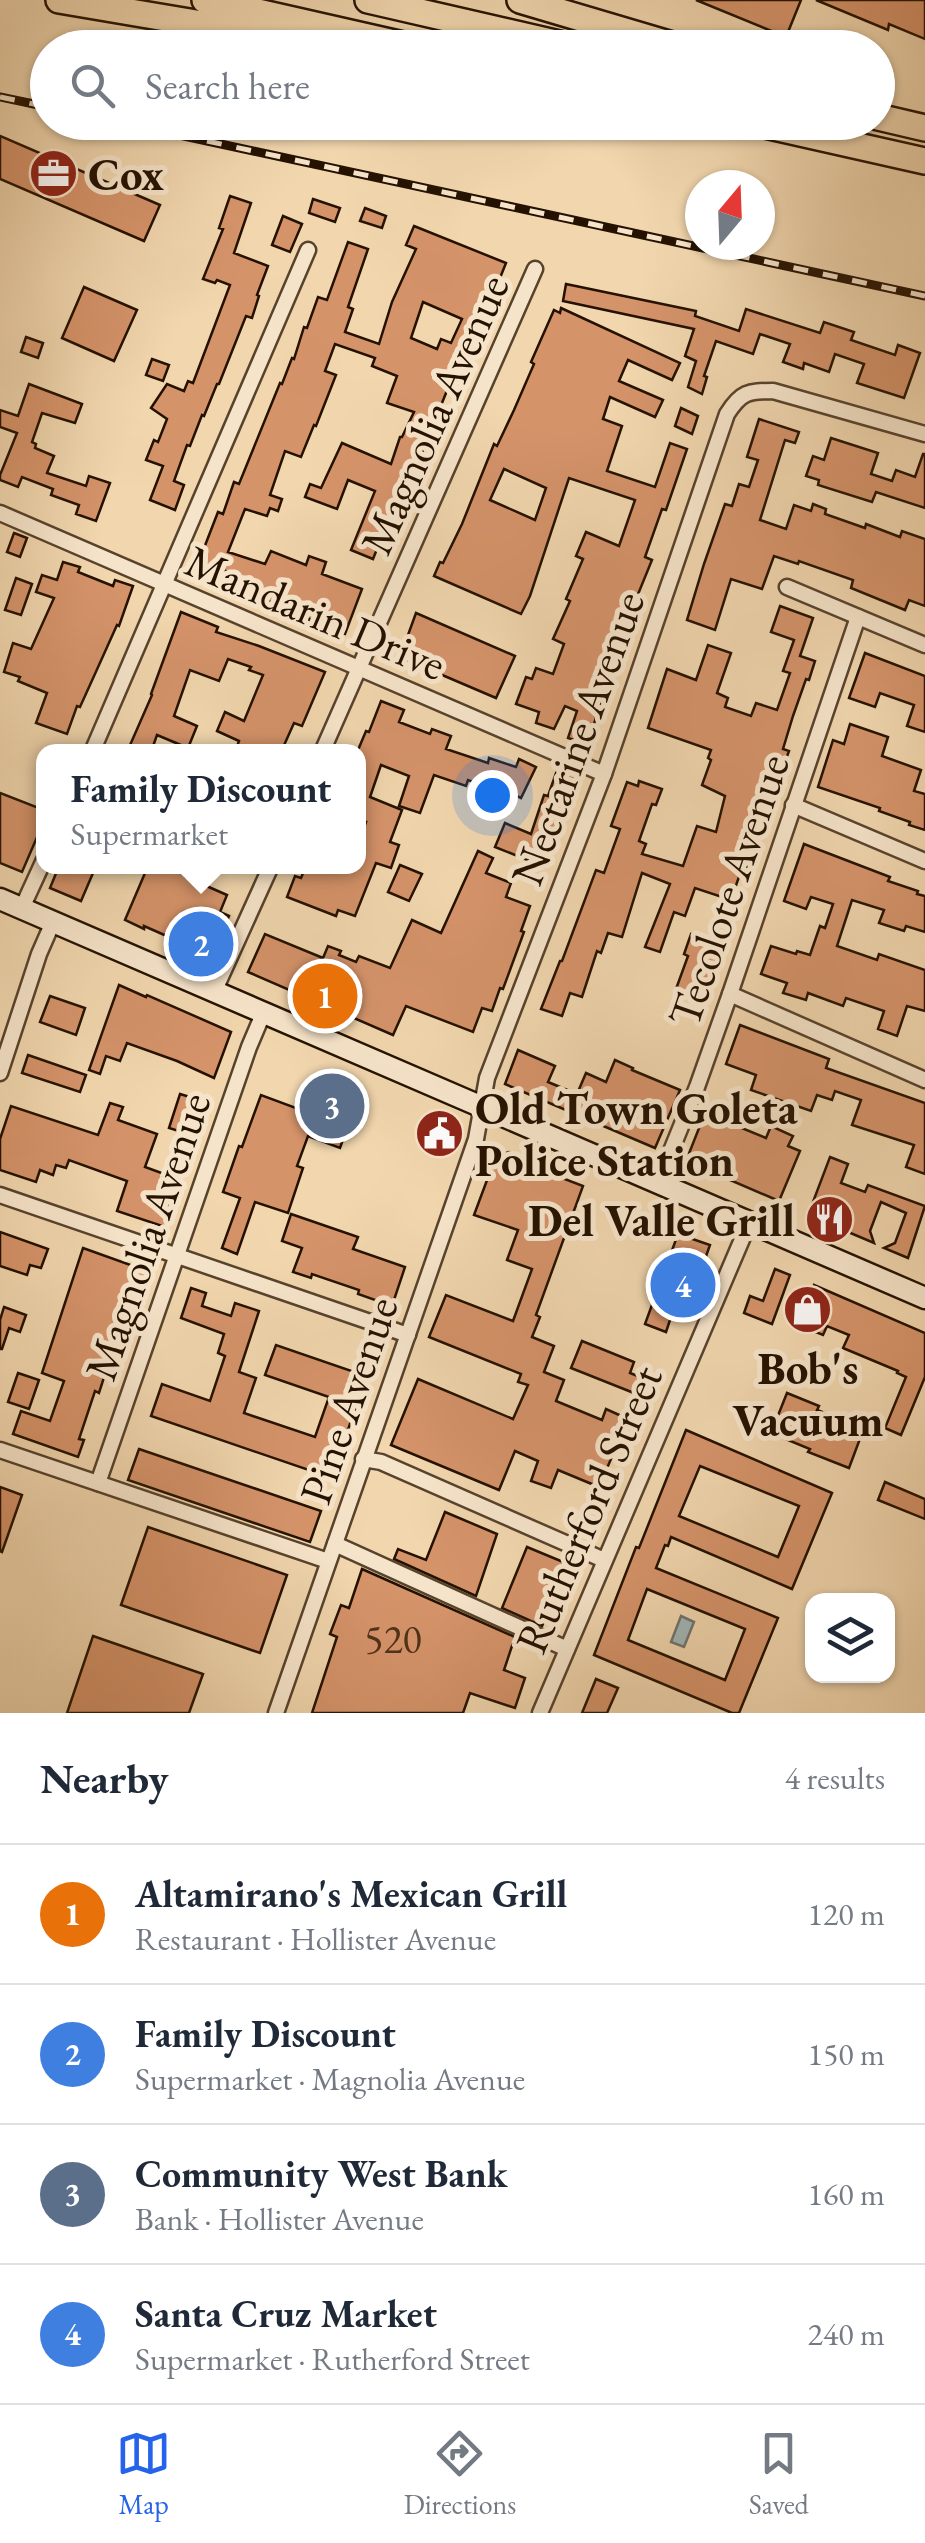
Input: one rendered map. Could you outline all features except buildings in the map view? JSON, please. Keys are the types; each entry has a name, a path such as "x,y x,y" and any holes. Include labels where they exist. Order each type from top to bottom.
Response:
{"highway":[{"path":"59,0 236,30"},
{"path":"205,0 337,30"},
{"path":"368,0 499,30"},
{"path":"520,0 621,30"},
{"path":"895,121 925,128"},
{"path":"831,140 925,161"}],"main road":[{"path":"0,899 925,1298"}],"street":[{"path":"95,744 308,250"},
{"name":"Magnolia Avenue","path":"325,744 535,269"},
{"name":"Nectarine Avenue","path":"482,1108 488,1078 604,774 728,414 742,394 773,391 925,434"},
{"name":"Mandarin Drive","path":"0,513 604,774"},
{"path":"787,587 925,646"},
{"name":"Tecolote Avenue","path":"658,1184 698,1087 858,617"},
{"path":"793,805 925,861"},
{"path":"22,908 38,874"},
{"path":"214,992 267,874"},
{"path":"0,1073 53,922"},
{"path":"730,994 925,1080"},
{"name":"Magnolia Avenue","path":"98,1483 263,1014"},
{"name":"Pine Avenue","path":"279,1712 363,1458 476,1139 482,1108"},
{"path":"0,1195 408,1335"},
{"name":"Rutherford Street","path":"540,1713 749,1223"},
{"path":"0,1450 328,1561"},
{"path":"363,1458 381,1462 604,1560"},
{"path":"335,1544 567,1649"}],"shaded area":[{"path":"681,1616 694,1622 684,1647 671,1642"}],"railway":[{"path":"0,97 30,103"},
{"path":"202,140 925,296"}],"place":[{"name":"Cox","path":"53,174"},
{"name":"Family Discount","path":"201,944"},
{"name":"Altamirano's Mexican Grill","path":"325,996"},
{"name":"Community West Bank","path":"332,1106"},
{"name":"Old Town Goleta Police Station","path":"440,1134"},
{"name":"Del Valle Grill","path":"830,1220"},
{"name":"Santa Cruz Market","path":"683,1285"},
{"name":"Bob's Vacuum","path":"808,1310"}]}
